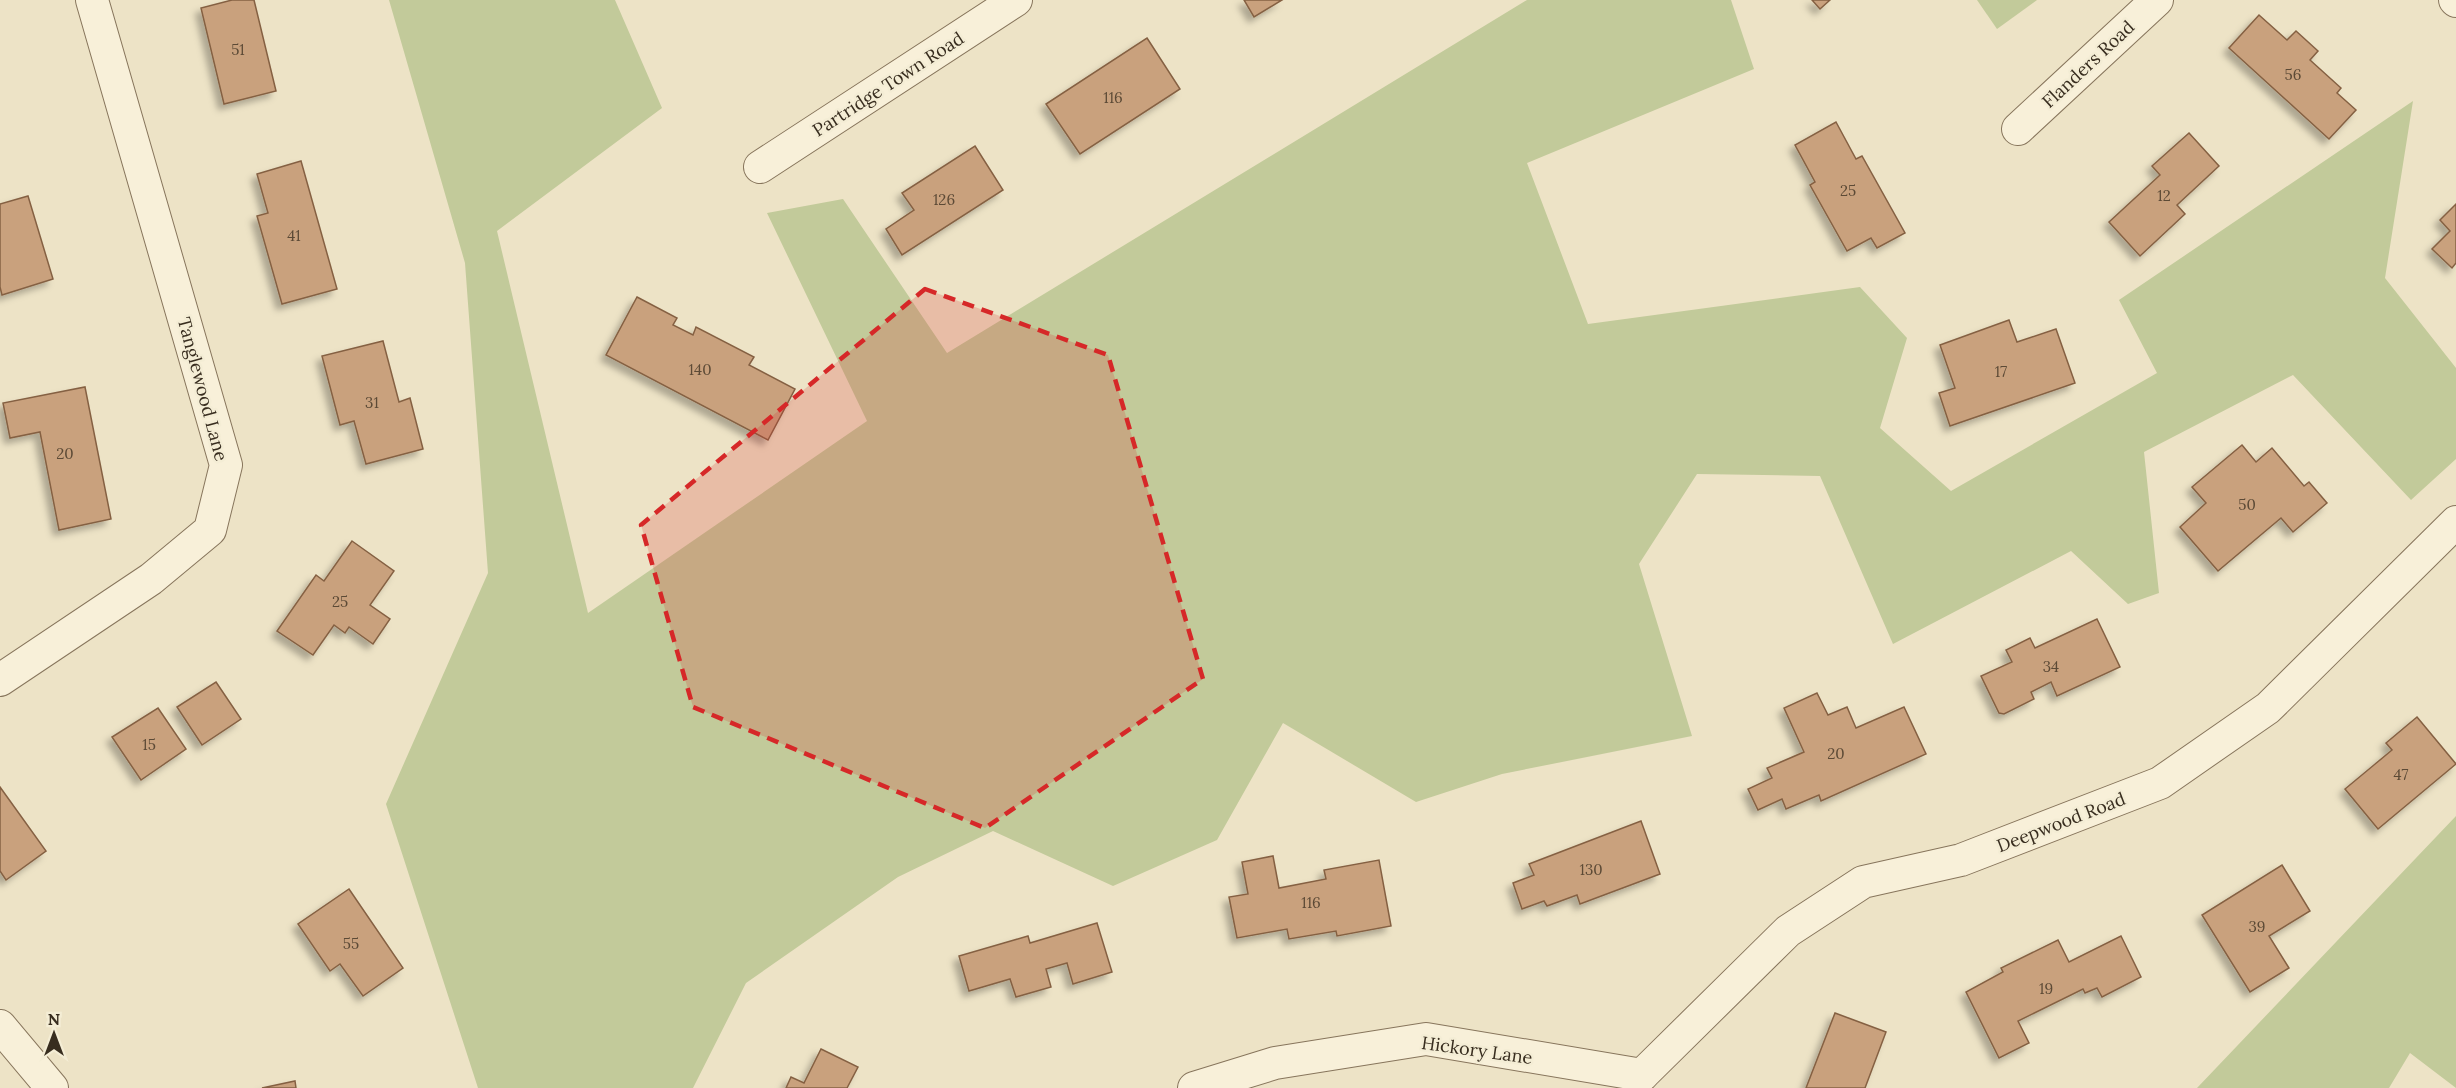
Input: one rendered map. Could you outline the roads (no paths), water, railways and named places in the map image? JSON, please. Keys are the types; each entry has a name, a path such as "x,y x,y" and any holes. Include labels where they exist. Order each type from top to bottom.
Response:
{"street":[{"name":"Tanglewood Lane","path":"0,680 151,579 210,530 226,465 92,0"},
{"name":"Partridge Town Road","path":"760,167 1016,0"},
{"name":"Flanders Road","path":"2018,129 2157,0"},
{"name":"Deepwood Road","path":"1645,1082 1788,931 1863,882 1961,860 2160,783 2268,708 2456,522"},
{"path":"0,1026 52,1088"},
{"name":"Hickory Lane","path":"1194,1088 1275,1063 1426,1039 1645,1082"}]}
